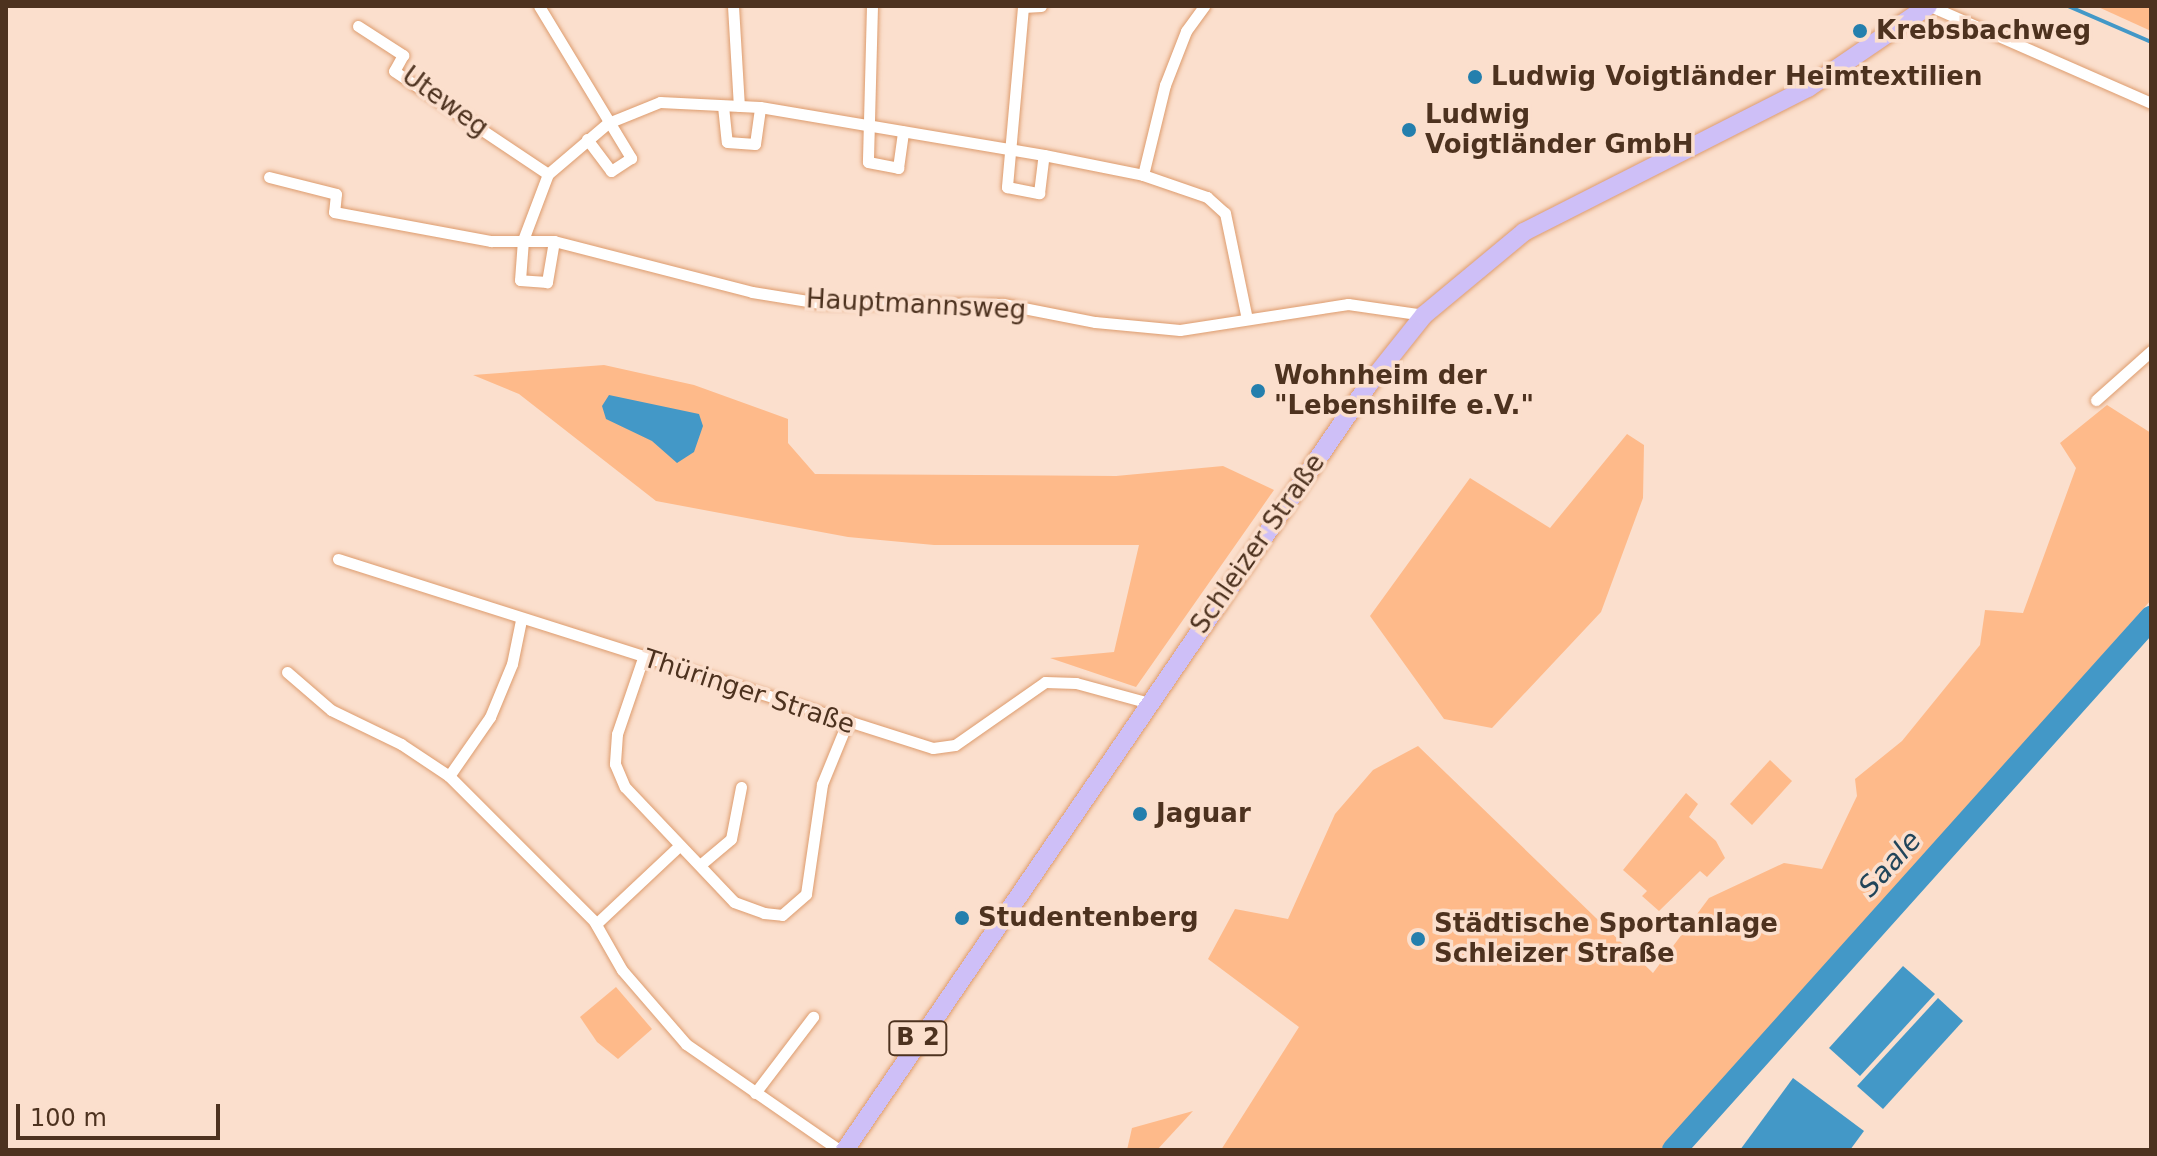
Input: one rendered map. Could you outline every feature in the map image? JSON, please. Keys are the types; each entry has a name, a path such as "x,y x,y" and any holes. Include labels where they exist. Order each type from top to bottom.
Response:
{"main road":[{"name":"Schleizer Straße","path":"842,1150 1369,384 1424,315 1524,232 1808,88 1929,6"}],"street":[{"path":"539,6 631,158 611,171 587,139"},
{"path":"733,6 739,106"},
{"path":"872,6 868,162 898,168 903,131"},
{"path":"1041,6 1023,7 1007,187 1039,193 1044,155"},
{"path":"1143,175 1165,85 1186,31 1204,6"},
{"path":"1929,6 2151,103"},
{"name":"Uteweg","path":"358,26 403,55 394,71 548,174"},
{"path":"554,241 547,282 520,280 523,240 548,174 608,123 660,102 760,107 1044,155 1143,175 1207,197 1225,213 1247,319"},
{"path":"723,106 727,142 755,144 760,107"},
{"name":"Hauptmannsweg","path":"269,177 336,194 334,212 491,241 554,241 752,292 820,303 1003,304 1095,322 1180,330 1348,304 1424,315"},
{"path":"2096,400 2151,351"},
{"name":"Thüringer Straße","path":"338,559 521,620 933,748 955,745 1045,682 1076,683 1149,703"},
{"path":"449,776 490,717 512,664 521,620"},
{"path":"643,658 624,704 615,764 625,787 734,902 764,913 782,915 795,907 813,875 813,830 822,784 847,723"},
{"path":"287,672 331,710 401,744 449,776 596,924 652,1009 686,1044 842,1150"},
{"path":"700,865 731,839 741,787"},
{"path":"596,924 680,845"},
{"path":"755,1093 813,1017"}],"shaded area":[{"path":"2096,6 2151,6 2151,31"},
{"path":"604,365 694,385 788,419 788,443 815,474 1116,476 1223,466 1274,490 1136,687 1050,658 1114,652 1139,545 934,545 848,537 656,501 519,394 473,375"},
{"path":"2107,405 2151,433 2151,600 1664,1150 1221,1150 1299,1027 1208,959 1235,909 1288,919 1335,814 1373,770 1418,746 1653,973 1709,898 1784,863 1822,869 1857,796 1855,779 1902,741 1980,645 1985,610 2023,613 2076,468 2060,443"},
{"path":"1627,434 1644,445 1643,498 1601,612 1492,728 1444,719 1370,616 1470,478 1550,528"},
{"path":"1770,760 1792,781 1752,825 1730,804"},
{"path":"1686,793 1698,804 1689,817 1716,841 1725,858 1707,877 1700,871 1659,911 1642,896 1647,891 1623,870"},
{"path":"616,987 652,1029 618,1059 597,1042 580,1017"},
{"path":"1193,1111 1157,1150 1127,1150 1132,1128"}],"water":[{"path":"609,395 699,414 703,426 694,452 677,463 652,441 606,419 602,406"},
{"path":"1903,966 1935,994 1860,1076 1829,1048"},
{"path":"1938,998 1963,1021 1883,1109 1857,1086"},
{"path":"1793,1078 1864,1131 1850,1150 1740,1150"}],"waterway":[{"path":"2068,6 2151,42"},
{"name":"Saale","path":"1674,1150 2151,618"}],"place":[{"name":"Krebsbachweg","path":"1860,31"},
{"name":"Ludwig Voigtländer Heimtextilien","path":"1475,77"},
{"name":"Ludwig Voigtländer GmbH","path":"1409,130"},
{"name":"Wohnheim der \"Lebenshilfe e.V.\"","path":"1258,391"},
{"name":"Jaguar","path":"1140,814"},
{"name":"Studentenberg","path":"962,918"},
{"name":"Städtische Sportanlage Schleizer Straße","path":"1418,939"}]}
